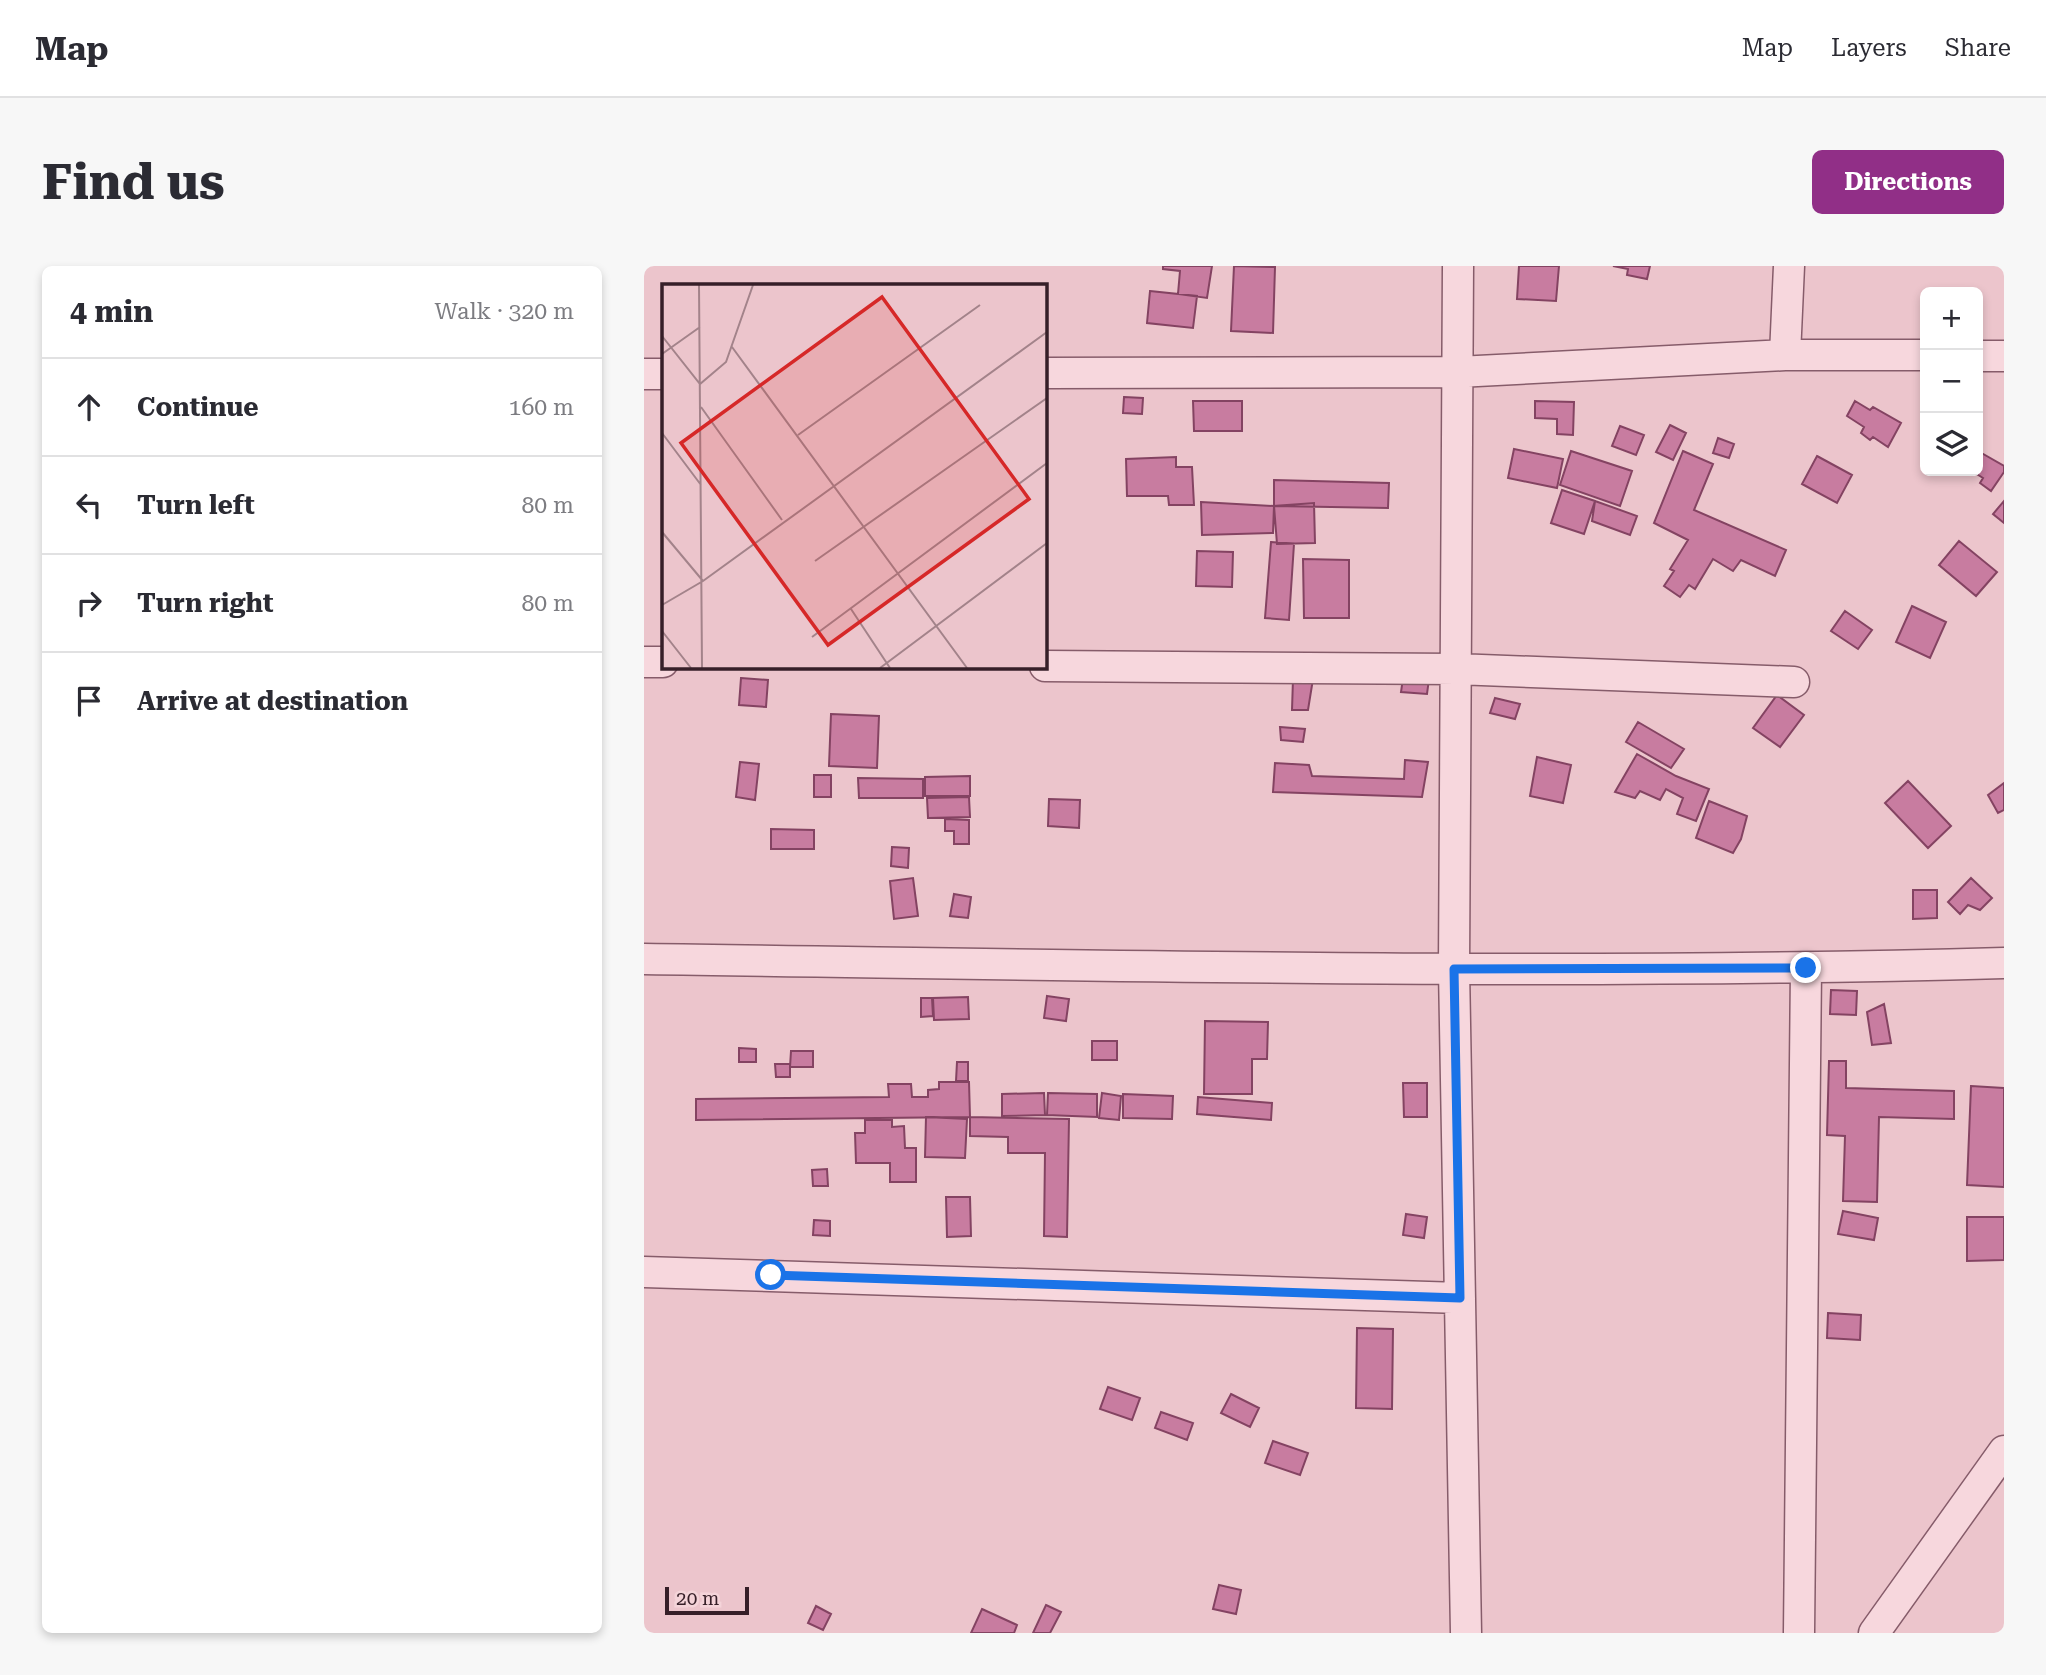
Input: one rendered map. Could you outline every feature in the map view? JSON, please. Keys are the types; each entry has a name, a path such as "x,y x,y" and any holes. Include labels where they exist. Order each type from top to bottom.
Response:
{"street":[{"path":"1458,266 1454,969 1466,1633"},
{"path":"1785,355 1789,266"},
{"path":"1046,373 1458,372 1785,355 1920,355"},
{"path":"1983,356 2004,356"},
{"path":"644,374 662,374"},
{"path":"644,662 662,662"},
{"path":"1046,666 1456,669 1794,682"},
{"path":"644,959 1454,969 1806,968 2004,962"},
{"path":"1799,1633 1806,968"},
{"path":"644,1272 1460,1298"},
{"path":"1874,1633 2004,1451"}],"building":[{"path":"1163,266 1212,266 1207,298 1178,294 1180,271 1163,269"},
{"path":"1234,266 1275,267 1273,333 1231,331"},
{"path":"1519,266 1559,266 1556,301 1517,299"},
{"path":"1613,266 1650,266 1647,279 1627,275 1628,269"},
{"path":"1150,291 1197,296 1193,328 1147,323"},
{"path":"1124,397 1143,398 1142,414 1123,413"},
{"path":"1193,401 1242,401 1242,431 1194,431"},
{"path":"1535,401 1574,402 1573,435 1557,434 1557,419 1535,418"},
{"path":"1855,401 1870,410 1873,407 1901,423 1888,447 1873,437 1870,440 1861,433 1864,427 1847,416"},
{"path":"1670,425 1686,433 1673,460 1656,452"},
{"path":"1620,426 1644,435 1636,455 1612,446"},
{"path":"1718,438 1734,444 1729,458 1713,453"},
{"path":"1514,449 1563,459 1557,488 1508,478"},
{"path":"1571,451 1632,471 1620,506 1560,485"},
{"path":"1683,451 1713,464 1694,510 1786,550 1775,576 1741,560 1733,571 1713,559 1695,589 1689,585 1680,597 1664,586 1674,571 1670,569 1688,540 1654,523"},
{"path":"1983,454 2004,466 2004,472 1991,491 1980,483 1983,478 1980,476 1983,476"},
{"path":"1817,456 1852,475 1837,503 1802,484"},
{"path":"1176,457 1176,467 1192,467 1194,505 1169,505 1168,496 1127,496 1126,459"},
{"path":"1274,480 1389,483 1388,508 1274,506"},
{"path":"1562,490 1595,501 1584,534 1551,523"},
{"path":"1595,501 1637,516 1630,535 1592,521"},
{"path":"2004,501 2004,523 1993,514"},
{"path":"1201,502 1274,506 1273,533 1202,535"},
{"path":"1314,503 1315,543 1277,544 1274,506"},
{"path":"1959,541 1997,572 1976,596 1939,565"},
{"path":"1271,542 1294,544 1289,620 1265,618"},
{"path":"1197,551 1233,552 1232,587 1196,586"},
{"path":"1303,559 1349,560 1349,618 1304,618"},
{"path":"1912,606 1946,622 1930,658 1896,642"},
{"path":"1845,611 1872,630 1858,649 1831,631"},
{"path":"741,678 768,680 766,707 739,705"},
{"path":"1403,678 1429,679 1427,694 1401,692"},
{"path":"1293,679 1313,679 1308,710 1292,710"},
{"path":"1777,695 1804,715 1780,747 1753,728"},
{"path":"1495,698 1520,704 1515,719 1490,713"},
{"path":"831,714 879,716 877,768 829,766"},
{"path":"1638,722 1684,749 1671,768 1626,742"},
{"path":"1280,727 1305,729 1303,742 1281,740"},
{"path":"1637,754 1676,776 1709,789 1696,821 1677,814 1683,798 1666,789 1660,800 1640,791 1635,798 1615,792"},
{"path":"1537,757 1571,765 1563,803 1530,796"},
{"path":"1405,760 1428,762 1422,797 1273,792 1275,763 1309,765 1312,776 1404,779"},
{"path":"740,762 759,764 755,800 736,797"},
{"path":"814,775 831,775 831,797 814,797"},
{"path":"970,776 970,796 925,796 925,777"},
{"path":"858,778 923,779 923,798 859,798"},
{"path":"1908,781 1951,826 1928,848 1885,803"},
{"path":"2004,783 2004,810 1998,813 1988,795"},
{"path":"969,797 970,817 928,818 927,798"},
{"path":"1049,799 1080,800 1079,828 1048,826"},
{"path":"1709,801 1747,816 1741,839 1733,853 1696,838"},
{"path":"945,819 969,820 969,844 954,844 954,831 945,831"},
{"path":"771,829 814,830 814,849 771,849"},
{"path":"892,847 909,848 908,868 891,866"},
{"path":"913,878 918,916 894,919 890,881"},
{"path":"1971,878 1992,898 1980,910 1968,905 1960,914 1948,902"},
{"path":"1913,890 1937,890 1937,918 1913,919"},
{"path":"954,894 971,897 968,918 950,916"},
{"path":"1831,990 1857,991 1856,1015 1830,1014"},
{"path":"1047,996 1069,999 1066,1021 1044,1018"},
{"path":"968,997 969,1019 934,1020 933,998"},
{"path":"921,998 932,998 933,1016 921,1017"},
{"path":"1884,1004 1891,1043 1872,1045 1867,1012"},
{"path":"1205,1021 1268,1022 1267,1059 1252,1059 1252,1094 1204,1094"},
{"path":"1092,1041 1117,1041 1117,1060 1092,1060"},
{"path":"739,1048 756,1049 756,1062 739,1062"},
{"path":"791,1051 813,1051 813,1067 790,1067"},
{"path":"1829,1061 1846,1061 1846,1088 1954,1091 1954,1119 1879,1117 1877,1202 1843,1201 1845,1136 1827,1135"},
{"path":"957,1062 968,1062 968,1081 956,1081"},
{"path":"775,1064 790,1064 790,1077 776,1077"},
{"path":"939,1082 969,1082 970,1117 696,1120 696,1099 889,1097 888,1084 911,1084 912,1097 928,1097 928,1090 939,1089"},
{"path":"1403,1083 1427,1083 1427,1117 1404,1117"},
{"path":"1971,1086 2004,1088 2004,1187 1967,1185"},
{"path":"1044,1093 1045,1115 1002,1116 1002,1094"},
{"path":"1048,1093 1097,1094 1097,1117 1047,1115"},
{"path":"1102,1093 1121,1096 1119,1120 1099,1118"},
{"path":"1123,1094 1173,1096 1172,1119 1123,1118"},
{"path":"1198,1097 1272,1103 1271,1120 1197,1114"},
{"path":"926,1117 967,1119 965,1158 925,1157"},
{"path":"970,1117 1069,1119 1067,1237 1044,1236 1045,1153 1008,1153 1008,1137 970,1136"},
{"path":"865,1120 892,1120 892,1127 904,1126 905,1148 916,1148 916,1182 890,1182 890,1163 856,1163 855,1133 865,1133"},
{"path":"827,1169 828,1186 813,1186 812,1170"},
{"path":"946,1197 970,1197 971,1236 947,1237"},
{"path":"1843,1211 1878,1218 1874,1240 1838,1234"},
{"path":"1406,1214 1427,1217 1424,1238 1403,1235"},
{"path":"1967,1217 2004,1217 2004,1260 1967,1261"},
{"path":"814,1220 830,1221 830,1236 813,1235"},
{"path":"1828,1313 1861,1315 1860,1340 1827,1338"},
{"path":"1357,1328 1393,1329 1392,1409 1356,1408"},
{"path":"1108,1387 1140,1398 1132,1420 1100,1409"},
{"path":"1231,1394 1259,1408 1250,1427 1221,1413"},
{"path":"1161,1412 1193,1423 1187,1440 1155,1428"},
{"path":"1273,1441 1308,1453 1300,1475 1265,1463"},
{"path":"1219,1585 1241,1590 1236,1614 1213,1609"},
{"path":"1046,1605 1061,1612 1050,1633 1033,1633"},
{"path":"816,1606 831,1614 823,1630 808,1623"},
{"path":"982,1609 1017,1625 1014,1633 971,1633"}],"route":[{"path":"771,1275 1460,1298 1454,969 1806,968"}]}
